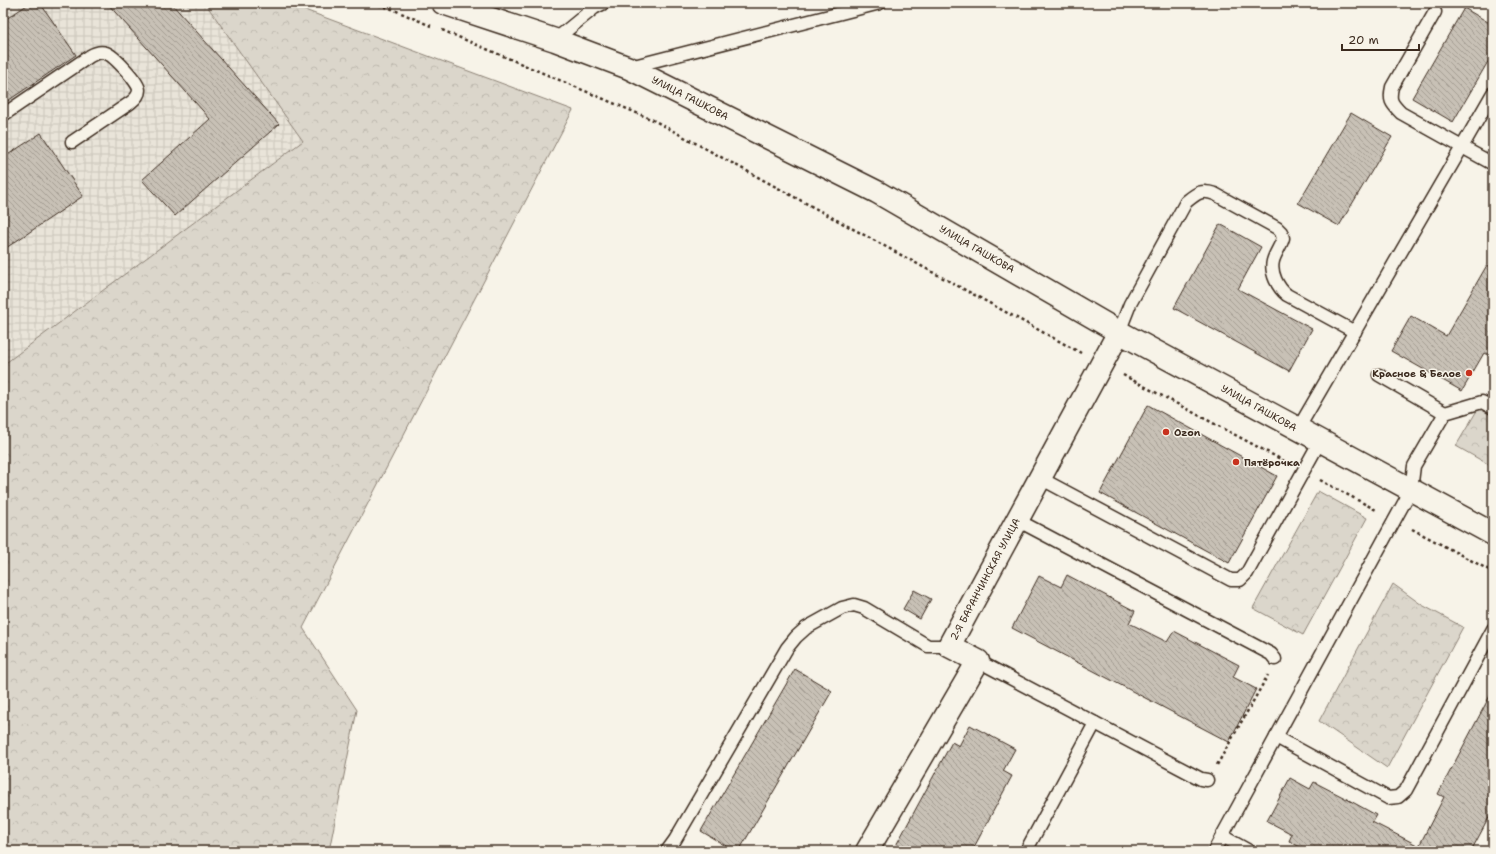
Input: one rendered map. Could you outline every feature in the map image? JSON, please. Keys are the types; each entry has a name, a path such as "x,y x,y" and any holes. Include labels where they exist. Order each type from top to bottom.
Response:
{"street":[{"name":"УЛИЦА ГАШКОВА","path":"443,3 555,40 629,68 877,192 1119,332 1493,534"},
{"name":"2-Я БАРАНЧИНСКАЯ УЛИЦА","path":"978,661 949,646 1119,332"},
{"path":"867,851 978,661"}],"lane":[{"path":"555,40 594,8 604,3"},
{"path":"629,68 880,3"},
{"path":"1435,12 1392,87 1390,97 1393,105 1401,113 1493,164"},
{"path":"3,115 90,56 98,52 106,53 135,80 139,92 130,103 72,142"},
{"path":"1298,429 1493,93"},
{"path":"1119,332 1130,304 1186,202 1195,194 1205,191 1215,194 1270,224 1281,232 1283,238 1272,263 1277,283 1281,290 1287,295 1355,332"},
{"path":"1379,375 1445,412 1482,402 1493,408"},
{"path":"1214,851 1411,490 1414,466 1445,412"},
{"path":"1040,478 1231,580 1240,580 1247,573 1320,441"},
{"path":"1017,520 1271,654 1275,658"},
{"path":"667,851 675,840 787,648 806,628 842,608 854,605 864,608 928,646 949,646"},
{"path":"1276,737 1388,798 1398,797 1406,790 1493,629"},
{"path":"978,661 1201,779 1207,780"},
{"path":"1026,851 1095,723"},
{"path":"1222,836 1249,851"}],"path":[{"path":"373,3 392,9 653,120 1102,364 1493,572"},
{"path":"1207,780 1212,775 1275,663 1275,658"}],"shaded area":[{"path":"3,3 205,3 303,141 3,365"}],"green space":[{"path":"205,3 286,3 573,110 303,628 357,710 329,851 3,851 3,365 303,141"},
{"path":"1482,402 1493,408 1493,467 1456,446"},
{"path":"1318,491 1367,518 1303,635 1253,608"},
{"path":"1393,584 1422,605 1463,627 1387,768 1319,721"}],"building":[{"path":"30,3 40,3 76,55 3,104 3,21"},
{"path":"107,3 171,3 279,124 175,216 142,180 210,119"},
{"path":"1464,8 1493,25 1493,53 1453,122 1412,98"},
{"path":"1351,113 1392,137 1339,226 1298,203"},
{"path":"41,133 83,196 3,250 3,158"},
{"path":"1220,224 1261,247 1238,289 1312,329 1289,371 1174,308"},
{"path":"1487,265 1493,268 1493,358 1484,353 1462,391 1391,351 1411,316 1446,336"},
{"path":"1148,405 1277,476 1229,563 1100,493"},
{"path":"1067,575 1135,611 1129,623 1167,642 1174,631 1239,665 1233,677 1256,689 1229,742 1012,628 1039,576 1061,587"},
{"path":"914,590 931,599 920,619 903,609"},
{"path":"795,669 832,691 739,851 734,851 701,831"},
{"path":"1493,690 1493,810 1471,851 1307,851 1289,841 1292,834 1267,821 1290,778 1310,789 1314,782 1345,798 1376,815 1372,822 1419,846 1444,797 1438,794"},
{"path":"970,725 1015,749 1003,771 1012,776 972,851 893,851 952,742 959,746"}],"place":[{"name":"Красное & Белое","path":"1469,373"},
{"name":"Ozon","path":"1166,432"},
{"name":"Пятёрочка","path":"1236,462"}]}
